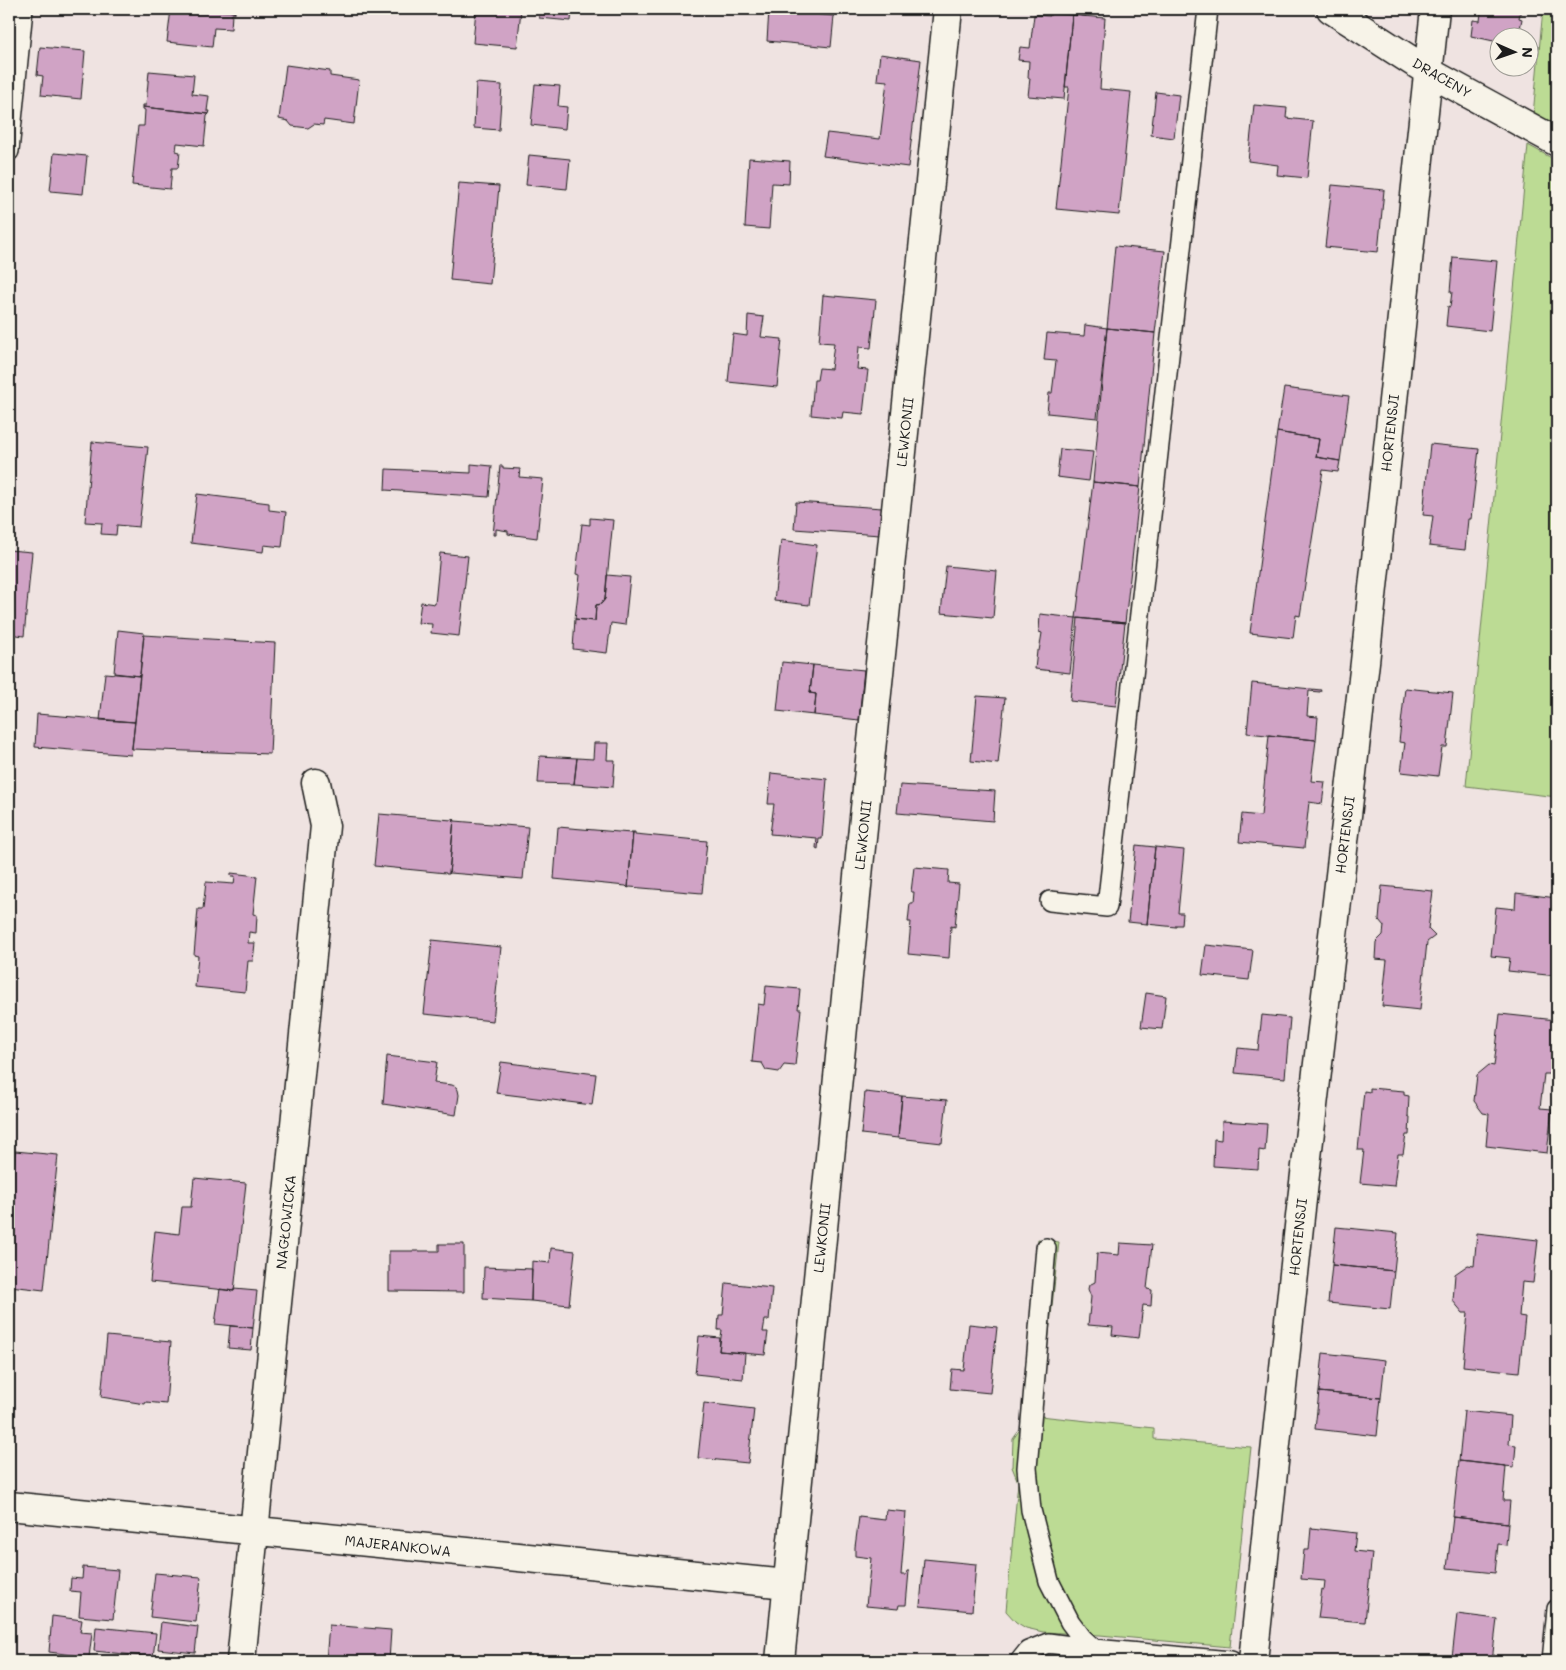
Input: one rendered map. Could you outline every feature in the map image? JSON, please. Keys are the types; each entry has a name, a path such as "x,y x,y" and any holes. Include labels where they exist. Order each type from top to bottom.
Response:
{"street":[{"name":"LEWKONII","path":"780,1661 948,9"},
{"name":"DRACENY","path":"1331,9 1429,72 1557,142"},
{"name":"HORTENSJI","path":"1253,1661 1300,1217 1365,662 1435,9"},
{"name":"NAGŁOWICKA","path":"241,1661 325,826 316,782"},
{"name":"MAJERANKOWA","path":"9,1506 787,1584"}],"lane":[{"path":"9,150 23,9"},
{"path":"1050,901 1107,907 1208,9"},
{"path":"1046,1248 1027,1468 1031,1510 1049,1581 1070,1622 1082,1638 1091,1655"},
{"path":"1552,1661 1557,1609"},
{"path":"1020,1661 1028,1650 1048,1643 1091,1655 1231,1661"}],"green space":[{"path":"1543,9 1557,9 1557,128 1533,115 1538,78"},
{"path":"1528,145 1557,161 1557,797 1466,786"},
{"path":"1038,1239 1059,1242 1040,1416 1154,1428 1154,1439 1251,1447 1230,1647 1100,1635 1043,1632 1026,1628 1016,1622 1006,1611 1018,1482 1012,1467 1013,1439 1021,1428"}],"building":[{"path":"171,9 201,9 235,12 235,14 232,14 231,29 214,28 212,47 167,42"},
{"path":"201,9 233,9 235,12"},
{"path":"476,9 521,10 517,47 473,43"},
{"path":"540,9 572,9 571,21 539,18"},
{"path":"1072,9 1087,9 1086,16 1072,15"},
{"path":"1473,9 1521,9 1519,18 1522,19 1520,28 1488,28 1488,40 1471,36 1473,20 1480,21 1481,13 1473,11"},
{"path":"769,10 834,16 831,47 767,41"},
{"path":"1050,13 1072,15 1064,99 1028,96 1029,61 1018,60 1020,47 1030,48 1034,15 1050,16"},
{"path":"1072,15 1105,18 1100,89 1131,92 1119,215 1056,209 1069,87 1065,87"},
{"path":"40,47 85,51 81,99 41,95 43,76 37,75"},
{"path":"880,54 921,60 908,167 823,156 827,133 880,139 887,81 877,80"},
{"path":"286,65 330,71 330,76 359,80 354,124 324,120 323,125 314,124 308,128 292,126 288,121 279,119"},
{"path":"149,71 194,75 192,94 209,96 207,111 210,111 209,114 143,107 143,105 146,105"},
{"path":"476,83 502,85 499,130 474,128"},
{"path":"535,84 560,86 558,106 567,107 565,129 531,125"},
{"path":"1156,92 1179,95 1174,138 1151,135"},
{"path":"1254,105 1287,108 1286,118 1313,121 1307,178 1277,175 1278,165 1248,161"},
{"path":"143,107 209,114 207,116 204,146 177,143 176,151 180,152 178,168 172,168 170,189 132,185 138,126 144,126 145,110"},
{"path":"54,153 87,156 83,194 50,191"},
{"path":"529,155 570,159 567,189 526,185"},
{"path":"749,158 790,161 789,184 772,183 769,229 745,227"},
{"path":"459,183 499,186 490,284 450,280"},
{"path":"1332,185 1384,190 1378,252 1325,247"},
{"path":"1115,246 1165,251 1155,333 1107,328"},
{"path":"1453,257 1497,261 1490,331 1446,326 1448,306 1450,307 1452,292 1450,292"},
{"path":"823,295 876,300 871,348 859,347 857,369 868,370 863,414 843,412 842,418 811,415 814,380 817,380 819,368 831,369 834,343 819,342"},
{"path":"748,315 764,317 761,337 782,339 777,387 728,382 733,334 747,336"},
{"path":"1085,325 1107,328 1097,418 1047,413 1049,393 1052,393 1056,361 1044,360 1047,333 1084,336"},
{"path":"1107,328 1155,333 1140,487 1093,482"},
{"path":"1284,388 1349,396 1340,461 1316,457 1319,439 1277,432"},
{"path":"1277,432 1319,439 1316,457 1340,461 1338,472 1323,470 1300,616 1296,615 1293,638 1250,633"},
{"path":"92,442 148,447 139,527 117,525 116,535 101,534 102,523 85,522"},
{"path":"1430,444 1479,449 1471,519 1468,519 1465,550 1429,546 1433,516 1423,515"},
{"path":"1060,449 1093,452 1089,481 1057,477"},
{"path":"471,464 492,466 489,497 385,490 386,469 471,473"},
{"path":"500,466 503,466 503,468 520,469 519,477 543,479 537,538 508,534 508,531 496,529 496,535 493,535"},
{"path":"1093,482 1140,487 1125,623 1076,618"},
{"path":"197,494 269,503 269,510 286,512 282,547 264,545 263,552 191,543"},
{"path":"796,502 882,508 880,535 794,529"},
{"path":"590,518 613,520 605,599 601,604 596,605 595,621 575,619 580,575 576,574 582,524 590,525"},
{"path":"781,540 817,545 809,605 774,601"},
{"path":"9,550 32,552 24,636 9,634"},
{"path":"440,553 468,556 459,636 431,633 432,624 418,623 421,602 435,604"},
{"path":"946,566 997,571 993,618 941,613"},
{"path":"607,575 630,577 625,625 611,623 607,653 573,649 575,619 595,621 596,605 601,604 605,599"},
{"path":"1040,614 1076,618 1070,673 1035,669 1042,633 1039,632"},
{"path":"1078,618 1125,623 1116,706 1070,701"},
{"path":"118,630 144,633 140,676 114,673"},
{"path":"144,635 275,643 270,754 132,749"},
{"path":"782,662 813,665 810,693 816,694 814,715 777,711"},
{"path":"813,665 864,670 859,720 814,715 816,694 810,693"},
{"path":"105,673 140,676 135,722 100,720"},
{"path":"1252,683 1321,690 1320,692 1309,691 1307,716 1318,717 1316,740 1247,733"},
{"path":"1405,688 1453,693 1447,747 1442,747 1438,776 1401,772 1405,743 1399,742"},
{"path":"977,696 1005,698 998,764 971,761"},
{"path":"37,714 135,722 131,755 35,747"},
{"path":"1269,735 1316,740 1311,781 1325,782 1322,804 1309,802 1304,848 1239,842 1242,814 1261,816"},
{"path":"594,743 608,743 607,760 615,760 613,787 574,784 577,758 593,759"},
{"path":"540,756 577,758 574,784 538,783"},
{"path":"771,773 827,779 822,839 819,839 818,849 816,848 817,838 770,834 774,804 768,804"},
{"path":"900,785 995,791 993,821 897,813"},
{"path":"379,814 454,819 449,874 374,866"},
{"path":"454,819 455,821 528,827 523,879 449,874"},
{"path":"558,827 633,832 628,888 626,886 554,879"},
{"path":"633,832 635,834 707,841 702,893 628,888"},
{"path":"1136,845 1155,847 1147,924 1128,922"},
{"path":"1155,847 1184,850 1178,913 1183,913 1182,925 1176,925 1176,927 1147,924"},
{"path":"914,867 949,870 948,883 959,884 955,927 951,926 949,958 908,954 911,922 908,922 910,903 913,903 914,892 911,892"},
{"path":"231,873 257,876 253,914 257,915 256,933 249,932 248,943 255,943 253,961 248,961 245,992 195,987 198,956 194,955 198,909 203,909 206,882 234,884 235,876 231,876"},
{"path":"1382,886 1433,891 1428,929 1435,936 1427,942 1420,1010 1382,1006 1387,960 1375,959 1376,942 1383,935 1384,926 1379,920"},
{"path":"1516,893 1557,898 1557,976 1508,971 1510,958 1491,956 1496,907 1515,909"},
{"path":"432,940 501,947 493,1021 424,1014"},
{"path":"1206,945 1253,950 1249,980 1202,975"},
{"path":"766,986 800,989 798,1009 801,1009 795,1066 784,1065 779,1072 766,1070 762,1063 752,1062 758,1004 764,1005"},
{"path":"1146,993 1166,996 1162,1029 1141,1027"},
{"path":"1500,1014 1556,1020 1550,1074 1544,1074 1540,1108 1552,1109 1547,1153 1486,1146 1489,1114 1483,1113 1474,1101 1477,1075 1489,1065 1494,1066"},
{"path":"1262,1015 1290,1018 1285,1078 1235,1073 1238,1048 1258,1050"},
{"path":"387,1056 437,1062 434,1083 452,1085 458,1090 456,1115 383,1104"},
{"path":"501,1062 596,1074 592,1105 496,1093"},
{"path":"1370,1088 1404,1091 1404,1095 1409,1096 1409,1135 1406,1135 1403,1154 1398,1154 1394,1186 1360,1183 1364,1150 1358,1150 1364,1091 1370,1092"},
{"path":"865,1092 902,1096 898,1138 861,1134"},
{"path":"902,1096 947,1100 942,1143 898,1138"},
{"path":"1222,1121 1267,1124 1265,1151 1259,1150 1258,1169 1213,1166 1214,1139 1221,1140"},
{"path":"15,1151 58,1155 44,1290 10,1286 9,1212"},
{"path":"194,1178 246,1183 234,1291 150,1282 155,1231 179,1234 182,1207 191,1207"},
{"path":"1336,1227 1398,1233 1394,1271 1332,1265"},
{"path":"1477,1233 1538,1240 1533,1283 1522,1282 1519,1316 1525,1317 1519,1372 1463,1366 1468,1313 1463,1313 1453,1301 1455,1274 1468,1265 1474,1266"},
{"path":"1120,1243 1152,1245 1147,1289 1152,1290 1151,1306 1143,1305 1139,1338 1112,1335 1113,1327 1088,1325 1091,1297 1088,1289 1089,1285 1095,1282 1097,1253 1119,1255"},
{"path":"439,1244 464,1244 464,1292 389,1291 389,1251 439,1251"},
{"path":"551,1248 575,1251 569,1305 531,1301 532,1261 550,1263"},
{"path":"1332,1265 1394,1271 1390,1309 1328,1303"},
{"path":"484,1267 532,1269 531,1301 483,1298"},
{"path":"726,1283 772,1288 769,1320 765,1320 763,1332 768,1332 765,1355 719,1351 722,1330 718,1330 719,1315 723,1315"},
{"path":"220,1289 257,1291 253,1328 215,1324"},
{"path":"969,1324 997,1327 990,1393 950,1389 952,1369 964,1370"},
{"path":"230,1326 253,1328 251,1350 228,1348"},
{"path":"107,1336 171,1342 166,1404 146,1402 145,1404 101,1397"},
{"path":"699,1336 720,1338 719,1351 745,1353 743,1379 695,1374"},
{"path":"1323,1353 1385,1360 1381,1398 1319,1392"},
{"path":"1319,1392 1381,1398 1377,1436 1315,1429"},
{"path":"704,1403 754,1409 748,1463 698,1458"},
{"path":"1464,1411 1511,1416 1509,1444 1516,1445 1514,1467 1459,1461"},
{"path":"1459,1461 1506,1466 1503,1501 1510,1501 1508,1523 1453,1517"},
{"path":"886,1510 906,1512 901,1575 906,1575 907,1571 909,1571 906,1605 899,1605 898,1609 866,1606 871,1558 855,1556 859,1517 885,1520"},
{"path":"1453,1517 1508,1523 1506,1545 1498,1544 1495,1573 1447,1568"},
{"path":"1311,1528 1356,1533 1354,1551 1372,1553 1365,1622 1318,1618 1325,1581 1301,1579 1304,1550 1309,1550"},
{"path":"924,1559 976,1564 972,1611 920,1606"},
{"path":"83,1567 118,1570 113,1619 79,1616 81,1592 70,1591 71,1578 82,1579"},
{"path":"155,1573 201,1577 196,1622 150,1617"},
{"path":"1457,1614 1497,1619 1492,1661 1456,1661 1456,1659 1452,1658"},
{"path":"52,1616 82,1620 80,1632 92,1633 89,1657 49,1652"},
{"path":"161,1622 198,1627 195,1653 158,1649"},
{"path":"329,1625 391,1630 389,1661 326,1661"},
{"path":"96,1627 156,1633 153,1657 94,1651"}]}
